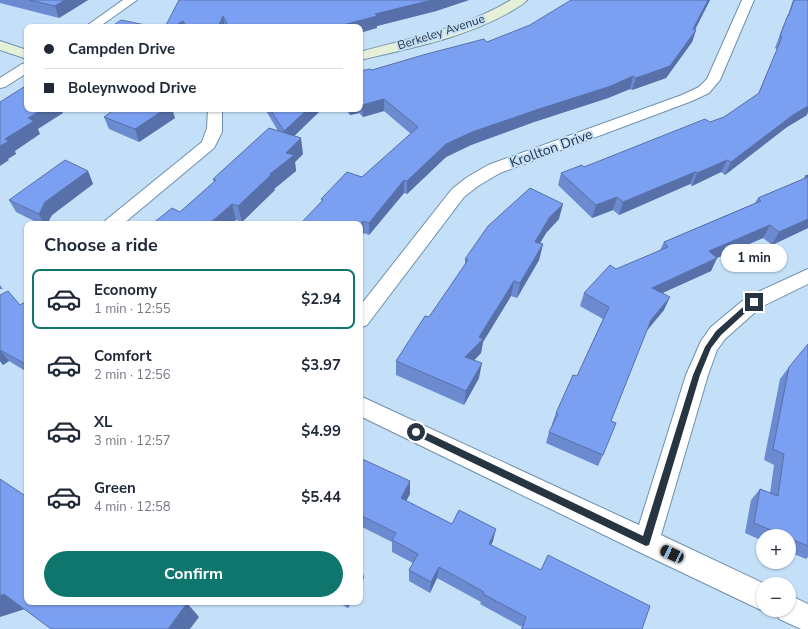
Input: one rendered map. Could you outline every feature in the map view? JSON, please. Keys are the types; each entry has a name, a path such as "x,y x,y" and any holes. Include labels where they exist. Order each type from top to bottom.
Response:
{"street":[{"path":"95,24 131,0"},
{"name":"Berkeley Avenue","path":"363,55 434,36 469,24 510,7 520,0"},
{"name":"Krollton Drive","path":"363,316 458,193 472,182 494,169 520,158 637,117 688,98 704,90 712,80 748,0"},
{"path":"0,45 24,54"},
{"path":"0,84 24,70"},
{"path":"116,221 208,146 214,136 216,126 215,112"},
{"path":"646,542 697,375 708,347 718,333 754,302 808,276"},
{"path":"363,406 756,594"},
{"path":"796,612 808,618"}],"building":[{"path":"29,0 65,0 55,6"},
{"path":"179,0 432,0 375,14 377,16 346,24 227,24 223,16 219,24 185,24 183,21 178,24 167,24"},
{"path":"571,0 708,0 693,29 696,30 670,66 636,78 633,76 611,86 472,132 446,144 407,181 404,180 369,223 363,221 303,221 323,200 321,199 347,172 362,177 418,127 384,99 363,105 363,70 372,70 484,39 487,42 530,25"},
{"path":"794,0 808,0 808,106 793,115 731,162 727,160 623,202 617,197 596,205 561,173 582,165 584,167 705,119 710,122 724,117 759,93 782,37 780,36"},
{"path":"121,20 140,24 115,24"},
{"path":"24,87 24,112 38,112 28,118 34,121 5,139 9,141 0,146 0,102"},
{"path":"111,112 160,112 135,129 104,117"},
{"path":"272,112 305,112 284,131"},
{"path":"269,128 301,138 286,153 294,155 270,174 272,174 238,206 232,204 212,221 156,221 172,208 180,212 216,180 213,179"},
{"path":"65,160 88,171 45,202 39,214 9,200"},
{"path":"808,177 808,219 779,232 770,225 709,251 717,258 652,288 670,297 651,320 611,421 616,423 603,455 549,432 558,414 556,413 573,375 577,376 609,307 584,293 610,265 616,269 668,247 664,242 761,201 758,198"},
{"path":"530,188 563,204 549,218 535,242 543,244 520,283 514,281 479,337 483,339 465,357 482,363 466,391 396,361 425,316 429,317 468,260 465,259 488,226"},
{"path":"8,291 20,305 24,303 24,363 0,350 0,295"},
{"path":"808,344 808,546 796,541 796,529 768,529 754,523 760,489 778,496 784,454 773,449 789,367"},
{"path":"363,459 410,481 401,498 452,524 459,510 496,529 489,544 541,570 548,555 650,606 642,629 522,629 526,617 483,594 484,592 439,567 431,582 409,570 418,554 392,540 396,533 363,516"},
{"path":"0,479 24,495 24,605 186,605 168,629 51,629 4,594 0,596"}],"route":[{"path":"416,432 646,542 697,375 708,347 718,333 754,302"}]}
